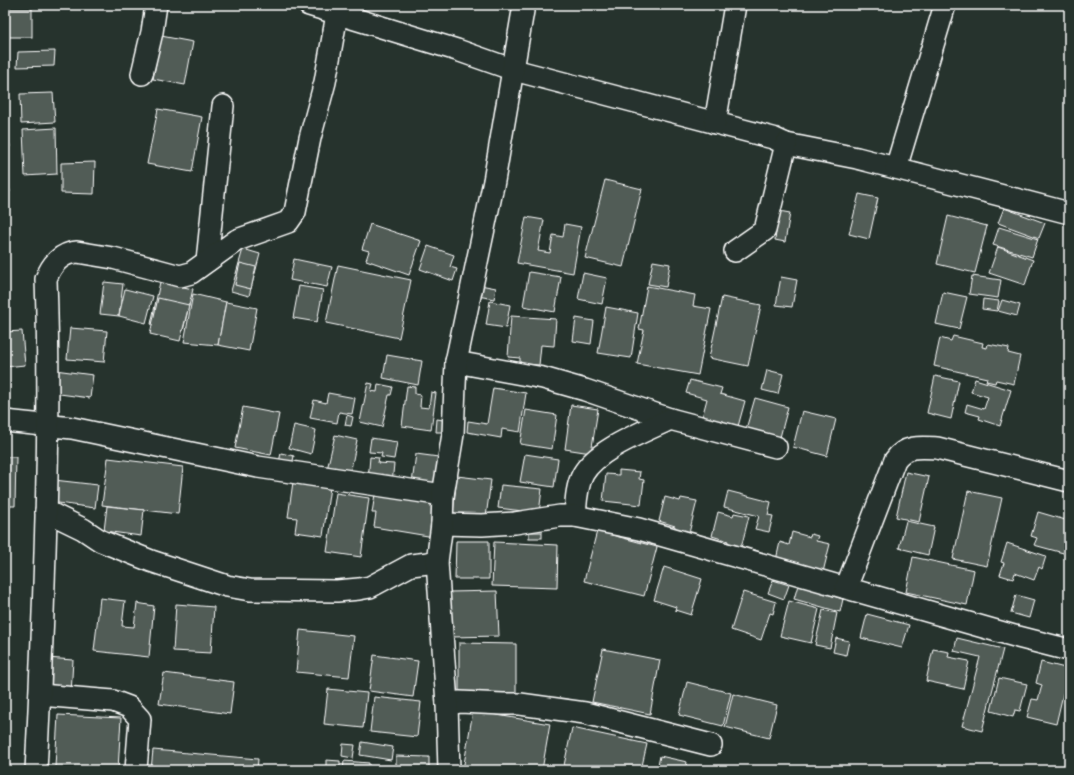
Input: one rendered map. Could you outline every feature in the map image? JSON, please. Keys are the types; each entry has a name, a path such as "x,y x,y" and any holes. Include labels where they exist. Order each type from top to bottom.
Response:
{"street":[{"path":"142,74 152,32 156,5"},
{"path":"309,5 458,50 514,70 773,138 786,144 857,158 1069,213"},
{"path":"449,770 447,704 437,562 442,524 443,495 452,434 456,362 494,181 524,5"},
{"path":"715,123 735,5"},
{"path":"896,168 945,5"},
{"path":"36,770 40,696 48,426 46,279 54,264 71,252 113,258 180,276 191,273 237,240 288,222 295,212 310,138 325,82 337,14"},
{"path":"207,261 223,106"},
{"path":"735,251 766,230 786,144"},
{"path":"456,362 544,378 585,390 670,419 776,447"},
{"path":"575,516 577,494 582,475 595,460 617,445 670,419"},
{"path":"5,421 72,428 258,467 443,495"},
{"path":"846,588 895,460 898,455 910,449 916,447 937,448 1069,481"},
{"path":"46,511 84,529 101,541 151,561 227,586 250,590 337,591 359,589 370,587 411,565 437,562"},
{"path":"442,524 482,525 515,523 560,516 575,516 639,529 1018,637 1069,650"},
{"path":"40,696 113,701 129,707 140,718 136,770"},
{"path":"447,704 460,702 520,704 585,713 711,745"}],"building":[{"path":"5,8 32,8 32,37 5,37"},
{"path":"161,36 193,42 185,85 153,79"},
{"path":"55,51 54,66 17,67 18,52"},
{"path":"53,93 55,122 21,124 20,94"},
{"path":"158,109 202,117 192,172 147,164"},
{"path":"5,115 10,147 5,148"},
{"path":"56,128 57,174 25,176 23,130"},
{"path":"95,162 94,194 61,193 61,163"},
{"path":"5,170 7,170 10,192 5,193"},
{"path":"605,180 642,189 623,267 585,258"},
{"path":"859,194 878,198 869,239 849,234"},
{"path":"1004,208 1045,223 1039,238 998,223"},
{"path":"779,211 790,213 785,242 775,240"},
{"path":"948,216 987,226 975,273 937,264"},
{"path":"526,217 544,220 538,251 550,253 553,235 563,237 565,224 581,227 573,273 517,263"},
{"path":"370,224 421,241 409,275 366,260 369,251 362,249"},
{"path":"999,227 1038,239 1032,257 993,245"},
{"path":"428,246 454,255 450,267 457,269 453,281 420,269"},
{"path":"998,247 1033,260 1025,285 989,273"},
{"path":"243,249 260,254 249,296 231,291"},
{"path":"294,259 332,267 327,287 290,280"},
{"path":"653,261 670,264 666,287 648,284"},
{"path":"240,263 256,267 251,289 235,285"},
{"path":"338,265 411,280 399,338 326,323"},
{"path":"529,272 561,277 555,312 523,306"},
{"path":"583,273 607,278 602,304 578,299"},
{"path":"972,276 1001,280 998,298 969,294"},
{"path":"781,277 797,280 792,307 776,305"},
{"path":"104,282 123,284 119,316 100,314"},
{"path":"160,282 193,289 183,331 151,324"},
{"path":"480,285 496,288 494,299 478,296"},
{"path":"299,286 323,290 317,322 293,318"},
{"path":"647,286 695,295 693,306 711,309 698,375 637,364 644,330 639,329"},
{"path":"125,289 153,296 146,323 119,316"},
{"path":"943,292 967,297 959,329 936,324"},
{"path":"193,294 226,302 218,345 184,342"},
{"path":"722,297 761,305 748,366 709,358"},
{"path":"158,298 189,305 180,341 150,334"},
{"path":"983,299 999,301 997,311 982,309"},
{"path":"1002,300 1020,305 1017,316 998,311"},
{"path":"490,301 510,305 506,328 486,325"},
{"path":"226,302 257,308 249,351 218,345"},
{"path":"606,307 638,313 631,358 598,353"},
{"path":"511,316 556,319 554,346 541,345 539,365 520,364 520,358 508,357"},
{"path":"576,318 594,321 591,344 573,341"},
{"path":"70,328 107,331 104,362 67,359"},
{"path":"22,331 25,365 5,367 5,332"},
{"path":"953,336 983,343 982,347 987,348 988,344 1009,348 1008,353 1020,356 1014,384 996,380 995,383 986,381 987,378 934,366 940,338 951,341"},
{"path":"387,355 422,361 418,385 383,378"},
{"path":"55,370 93,375 90,398 52,393"},
{"path":"767,370 783,374 778,394 762,390"},
{"path":"935,376 959,381 951,419 927,413"},
{"path":"975,379 1011,390 1000,426 979,419 980,416 965,412 967,404 984,409 988,397 971,392"},
{"path":"690,380 722,388 720,394 745,401 737,430 701,421 707,399 686,393"},
{"path":"368,383 373,384 371,391 377,392 378,384 393,387 391,395 389,395 382,427 360,422"},
{"path":"407,386 415,387 415,394 421,395 420,407 429,408 431,392 436,393 431,430 402,426"},
{"path":"493,388 526,393 520,432 502,429 501,438 467,432 468,421 487,424"},
{"path":"328,393 355,398 352,414 339,412 337,423 310,418 314,400 326,403"},
{"path":"755,398 788,407 778,445 744,436"},
{"path":"571,405 598,409 591,453 565,449"},
{"path":"243,407 279,414 271,455 235,448"},
{"path":"526,410 557,415 552,449 520,444"},
{"path":"802,411 836,419 827,456 793,447"},
{"path":"347,415 353,417 351,426 345,425"},
{"path":"437,419 443,420 443,432 436,432"},
{"path":"294,425 316,430 311,454 289,448"},
{"path":"335,435 357,440 349,479 326,474"},
{"path":"371,438 397,442 394,459 381,457 382,453 369,452"},
{"path":"281,453 294,456 291,470 278,467"},
{"path":"416,454 446,458 442,487 412,483"},
{"path":"525,454 558,459 554,487 520,482"},
{"path":"5,457 16,457 15,506 5,506"},
{"path":"370,457 379,458 378,463 394,464 392,483 368,480"},
{"path":"108,458 183,467 178,514 102,505"},
{"path":"619,470 640,472 639,479 644,480 641,505 603,501 606,474 619,475"},
{"path":"906,472 929,477 919,522 896,517"},
{"path":"457,476 491,480 486,517 453,513"},
{"path":"54,480 98,485 95,508 51,502"},
{"path":"293,482 330,487 323,536 295,532 297,518 288,517"},
{"path":"501,485 542,489 539,513 498,508"},
{"path":"728,491 771,502 768,515 773,516 769,532 755,529 759,516 724,507"},
{"path":"968,491 1002,498 987,566 953,559"},
{"path":"336,493 369,498 361,557 327,552"},
{"path":"375,494 439,504 434,537 374,527 376,513 372,513"},
{"path":"665,497 680,501 681,498 697,501 688,537 673,534 675,526 659,521"},
{"path":"107,506 144,510 141,536 104,531"},
{"path":"718,512 733,516 734,513 749,516 740,552 726,549 728,541 712,536"},
{"path":"1038,512 1069,521 1069,546 1067,554 1034,545 1037,538 1031,536"},
{"path":"906,521 934,527 928,555 899,548"},
{"path":"597,531 657,547 644,596 584,581"},
{"path":"529,532 542,532 542,538 529,538"},
{"path":"792,532 810,537 811,534 818,536 816,541 830,544 823,572 776,560 780,542 789,545"},
{"path":"456,541 489,541 489,579 455,579"},
{"path":"494,542 558,545 557,588 492,586"},
{"path":"1007,543 1046,556 1042,569 1039,567 1034,580 1015,573 1013,579 1000,575 1004,563 1001,562"},
{"path":"913,557 974,570 967,605 906,592"},
{"path":"664,567 702,579 691,615 675,610 676,607 654,600"},
{"path":"773,580 789,585 784,599 768,593"},
{"path":"798,585 843,599 840,612 794,599"},
{"path":"497,591 499,636 451,637 450,592"},
{"path":"743,592 776,602 773,614 770,613 761,640 731,630"},
{"path":"1016,595 1034,600 1029,618 1011,613"},
{"path":"100,598 125,601 122,626 134,627 137,603 154,606 149,657 94,651"},
{"path":"789,601 819,609 811,643 780,636"},
{"path":"176,604 214,607 211,653 173,651"},
{"path":"823,610 837,613 830,648 815,645"},
{"path":"867,614 909,625 902,648 861,638"},
{"path":"300,630 354,636 349,677 296,672"},
{"path":"836,638 849,641 846,655 833,652"},
{"path":"957,638 1003,649 982,731 962,726 980,657 954,651"},
{"path":"459,643 516,644 516,700 459,700"},
{"path":"603,649 660,660 650,714 592,702"},
{"path":"933,649 949,652 948,657 969,661 963,689 926,681"},
{"path":"374,655 418,661 413,697 369,691"},
{"path":"47,658 73,660 71,694 45,692"},
{"path":"1041,662 1069,669 1056,724 1027,717 1032,699 1038,700 1042,685 1036,683"},
{"path":"164,673 234,682 230,714 159,704"},
{"path":"999,678 1027,684 1020,711 1015,710 1013,717 991,711"},
{"path":"687,682 731,693 723,726 679,715"},
{"path":"328,689 367,693 363,728 324,724"},
{"path":"733,694 777,705 769,738 725,727"},
{"path":"374,697 421,702 417,737 370,732"},
{"path":"473,711 550,724 542,770 463,770"},
{"path":"58,715 121,718 118,770 55,767"},
{"path":"572,728 647,744 641,770 563,770"},
{"path":"362,742 393,747 391,760 360,755"},
{"path":"343,744 355,745 353,758 342,756"},
{"path":"153,750 258,759 257,770 151,770"},
{"path":"396,756 429,757 429,770 396,770"},
{"path":"660,756 687,762 685,770 657,770"},
{"path":"326,760 340,761 340,770 326,770"},
{"path":"344,761 369,763 369,770 343,770"}]}
